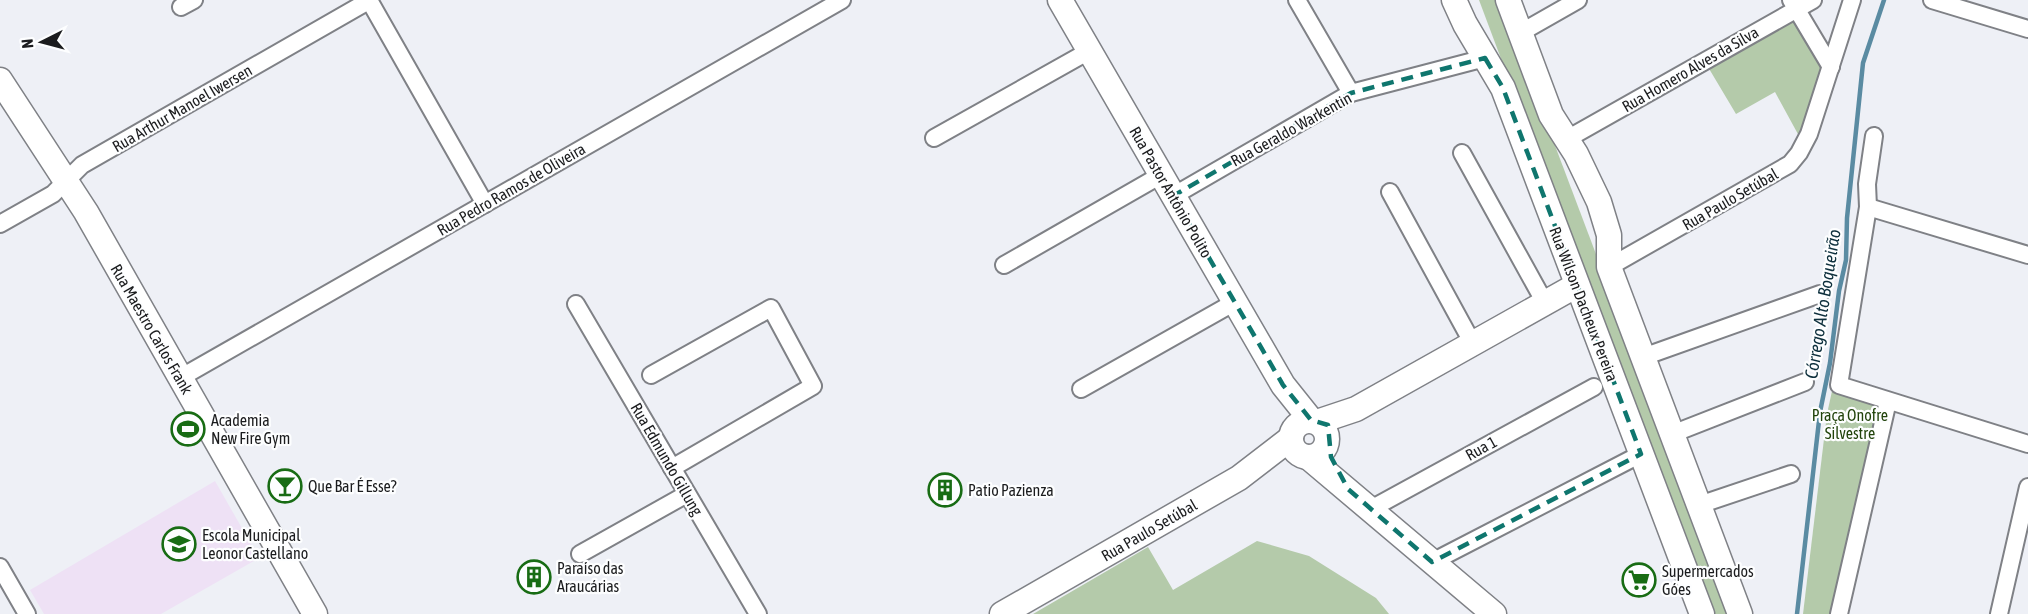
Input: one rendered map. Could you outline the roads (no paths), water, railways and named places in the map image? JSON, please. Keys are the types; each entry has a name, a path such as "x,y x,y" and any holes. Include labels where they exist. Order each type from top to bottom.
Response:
{"main road":[{"name":"Rua Pastor Antônio Polito","path":"1060,0 1311,435 1331,457 1348,489 1368,510 1494,614"},
{"name":"Rua Wilson Dacheux Pereira","path":"1454,0 1503,88 1702,614"},
{"path":"1508,0 1551,115 1567,138 1591,183 1605,220 1609,235 1610,267 1740,614"},
{"name":"Rua Maestro Carlos Frank","path":"0,80 66,181 315,614"},
{"name":"Rua Paulo Setúbal","path":"1002,614 1356,409 1577,285"}],"street":[{"path":"369,0 485,204"},
{"name":"Rua Arthur Manoel Iwersen","path":"0,224 53,194 82,165 369,0"},
{"name":"Rua Pedro Ramos de Oliveira","path":"180,378 842,0"},
{"path":"1297,0 1351,93"},
{"path":"1520,33 1578,0"},
{"name":"Rua Homero Alves da Silva","path":"1567,138 1794,4 1813,0"},
{"name":"Rua Paulo Setúbal","path":"1610,267 1790,164 1809,134 1852,0"},
{"path":"1932,0 2028,29"},
{"path":"1794,4 1831,67"},
{"path":"934,138 1089,51"},
{"name":"Rua Geraldo Warkentin","path":"1173,196 1351,93 1485,58"},
{"path":"1874,136 1867,184 1868,207 1839,385 2028,444"},
{"path":"1462,153 1545,303"},
{"path":"1005,265 1161,175"},
{"path":"1390,192 1473,344"},
{"path":"1868,207 2028,255"},
{"path":"1643,357 1820,294"},
{"path":"1081,389 1235,302"},
{"name":"Rua Edmundo Gillung","path":"576,304 758,614"},
{"path":"651,375 771,308 813,386 672,468"},
{"path":"1672,434 1805,381"},
{"name":"Rua 1","path":"1368,510 1593,387"},
{"path":"1839,614 1888,401"},
{"path":"1432,562 1641,454"},
{"path":"1699,505 1791,474"},
{"path":"1999,614 2028,487"},
{"path":"580,554 687,494"},
{"path":"0,567 27,614"}],"waterway":[{"name":"Córrego Alto Boqueirão","path":"1797,614 1820,412 1846,260 1847,218 1863,63 1884,0"}],"place":[{"name":"Academia New Fire Gym","path":"188,429"},
{"name":"Que Bar É Esse?","path":"285,486"},
{"name":"Patio Pazienza","path":"945,490"},
{"name":"Escola Municipal Leonor Castellano","path":"179,544"},
{"name":"Paraíso das Araucárias","path":"534,577"},
{"name":"Supermercados Góes","path":"1639,580"}],"park label":[{"name":"Praça Onofre Silvestre","path":"1850,424"}]}
